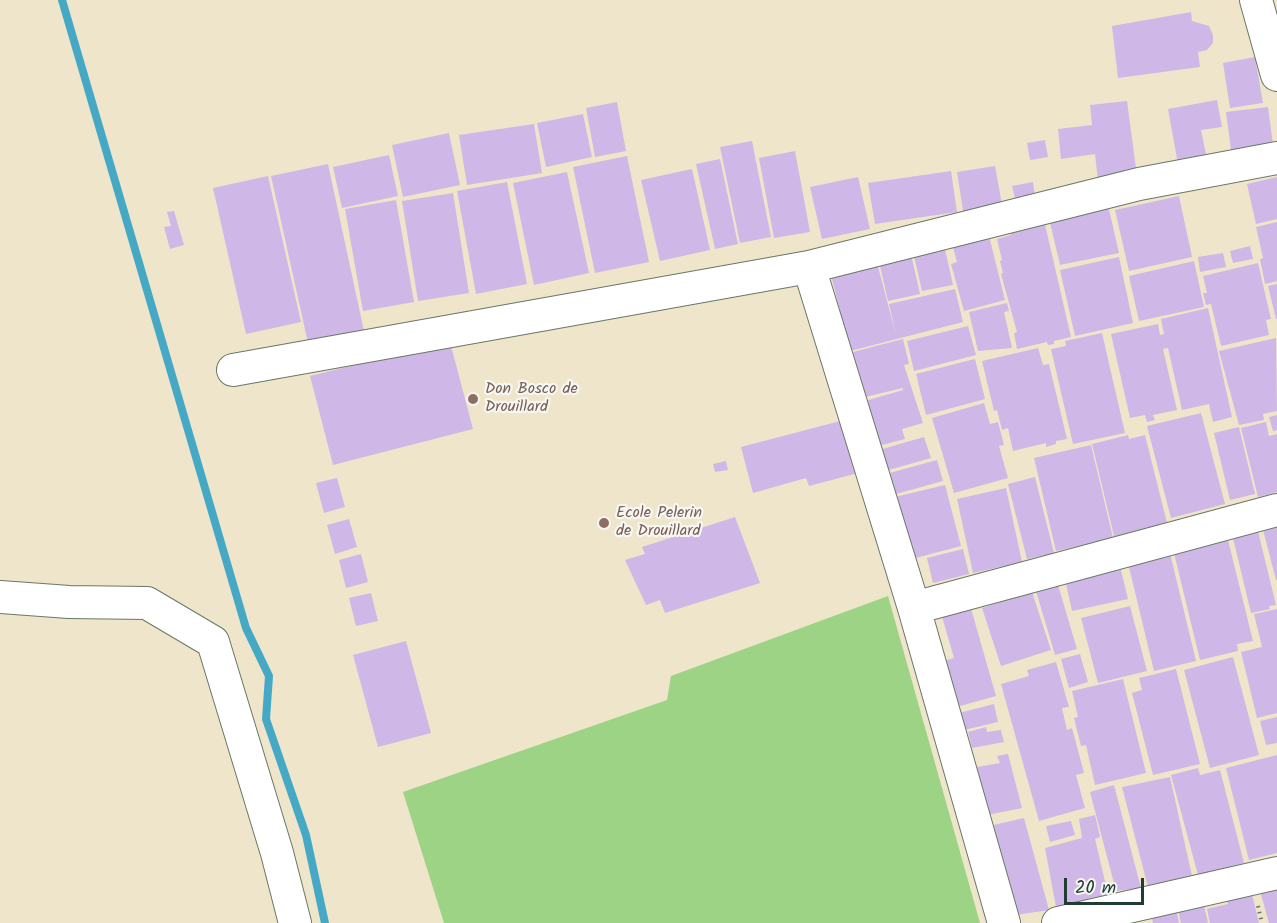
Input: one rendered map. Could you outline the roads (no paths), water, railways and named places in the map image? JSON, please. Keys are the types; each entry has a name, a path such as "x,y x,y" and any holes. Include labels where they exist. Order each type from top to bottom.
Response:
{"street":[{"path":"1256,0 1277,75"},
{"path":"233,370 809,267 1140,184 1277,158"},
{"path":"809,267 914,608 1004,923"},
{"path":"914,608 1277,510"},
{"path":"0,597 69,602 147,603 213,642 277,854 295,923"},
{"path":"1058,923 1277,873"}],"waterway":[{"path":"62,0 246,628 269,676 266,719 306,835 325,923"}],"place":[{"name":"Don Bosco de Drouillard","path":"473,399"},
{"name":"Ecole Pelerin de Drouillard","path":"604,523"}]}
